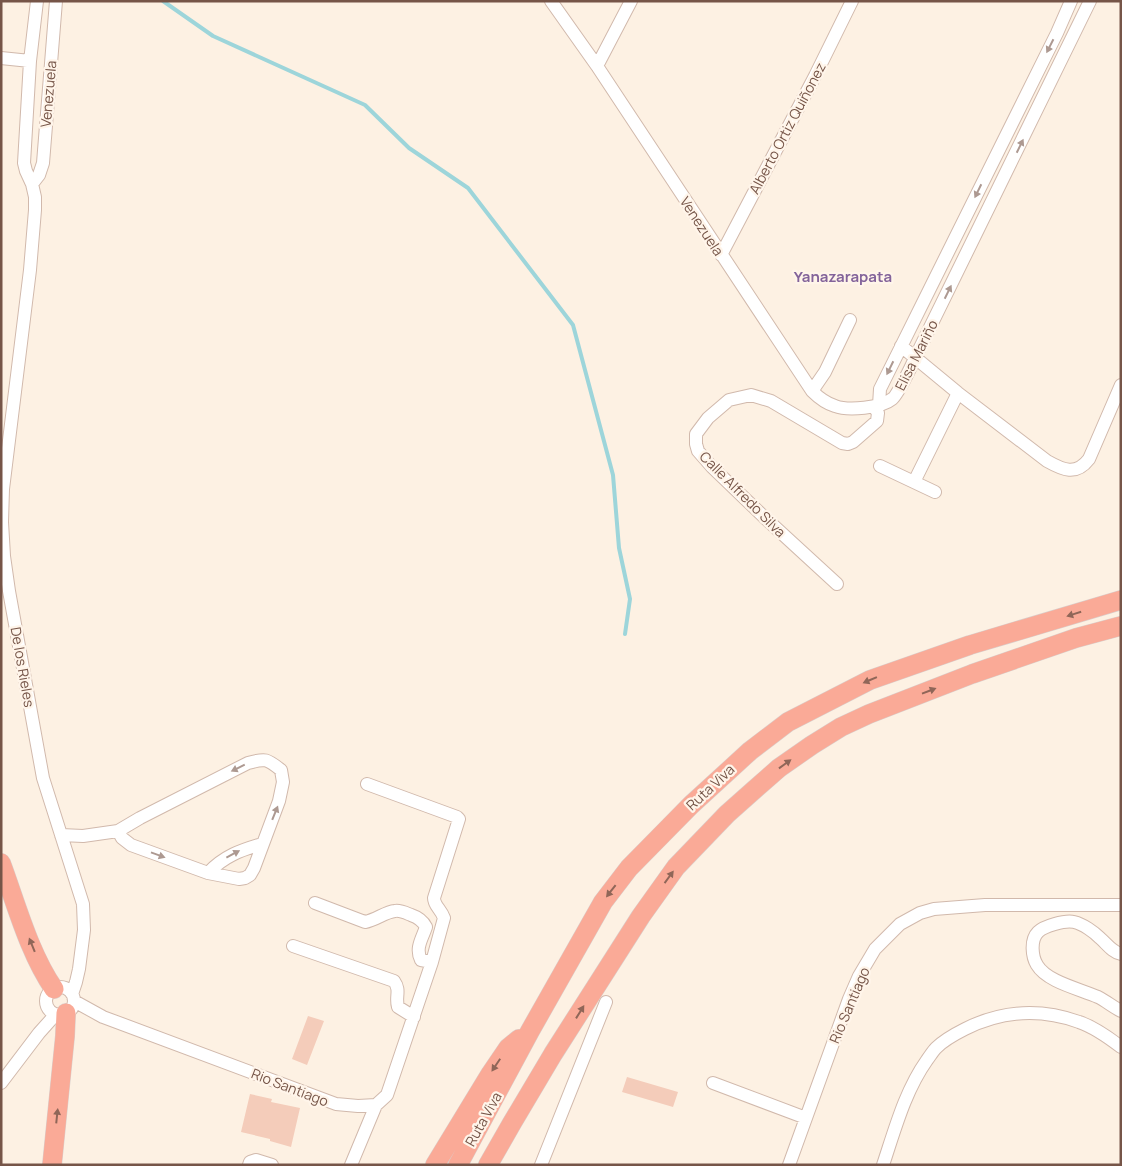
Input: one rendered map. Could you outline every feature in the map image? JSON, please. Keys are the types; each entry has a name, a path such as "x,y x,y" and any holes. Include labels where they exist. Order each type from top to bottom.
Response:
{"highway":[{"name":"Ruta Viva","path":"458,1165 530,1031 603,902 629,868 691,805 750,751 788,722 870,680 970,645 1121,600"},
{"name":"Ruta Viva","path":"488,1165 554,1054 640,916 676,867 727,814 779,768 841,727 869,714 972,674 1076,638 1121,626"},
{"path":"1,863 35,954 47,979 62,1002 66,1036 52,1165"},
{"path":"435,1165 508,1048 530,1031"},
{"path":"502,1165 509,1144 512,1123"}],"street":[{"name":"De los Rieles","path":"1,1083 76,982 84,930 83,904 43,778 9,591 2,522 3,489 30,270 35,210 35,197 24,162 30,61 37,1"},
{"name":"Venezuela","path":"32,184 39,175 43,162 56,1"},
{"name":"Venezuela","path":"551,1 597,66 812,391 824,402 837,407 853,409 876,406"},
{"path":"597,66 631,1"},
{"name":"Alberto Ortiz Quiñonez","path":"721,254 815,76 852,1"},
{"name":"Elisa Mariño","path":"876,406 880,389 1057,33 1071,1"},
{"name":"Elisa Mariño","path":"876,406 893,399 916,358 1088,2"},
{"path":"1,58 30,61"},
{"path":"812,391 825,372 850,320"},
{"path":"901,346 958,393 1047,461 1068,470 1076,470 1089,459 1121,385"},
{"path":"914,482 958,393"},
{"name":"Calle Alfredo Silva","path":"837,584 712,467 698,451 696,434 708,418 729,400 751,395 771,401 842,443 848,444 853,442 876,421 878,413 876,406"},
{"path":"880,466 935,492"},
{"path":"61,836 83,836 118,831 248,763 258,760 270,760 281,770 283,782 279,801 254,868 245,878 239,879 208,873 131,845 122,838 118,831"},
{"path":"351,1165 376,1105 387,1096 432,962 444,918 434,898 459,819 367,784"},
{"path":"208,873 223,860 243,850 262,844"},
{"path":"315,903 365,922 397,910 415,916 426,927 418,954 421,960 432,962"},
{"name":"Rio Santiago","path":"788,1165 858,976 875,949 900,924 920,913 934,909 985,905 1121,904"},
{"path":"1121,954 1109,948 1100,938 1078,923 1055,924 1038,932 1033,945 1035,960 1043,972 1053,979 1098,998 1121,1011"},
{"path":"293,946 394,981 398,992 396,1002 398,1007 414,1016"},
{"name":"Rio Santiago","path":"62,1002 336,1104 376,1105"},
{"path":"541,1165 606,1002"},
{"path":"883,1165 906,1100 923,1067 936,1048 955,1034 980,1021 1006,1015 1029,1013 1056,1015 1081,1022 1104,1034 1121,1047"},
{"path":"713,1083 806,1118"},
{"path":"249,1165 250,1162 256,1160 272,1165"}],"building":[{"path":"308,1016 324,1021 307,1065 292,1059"},
{"path":"627,1077 678,1092 673,1107 622,1092"},
{"path":"250,1094 272,1099 271,1102 300,1108 291,1147 270,1141 270,1139 241,1132"}],"waterway":[{"path":"163,1 213,36 365,105 409,148 468,188 573,325 613,475 619,548 630,599 625,634"}],"district":[{"name":"Yanazarapata","path":"843,276"}]}
